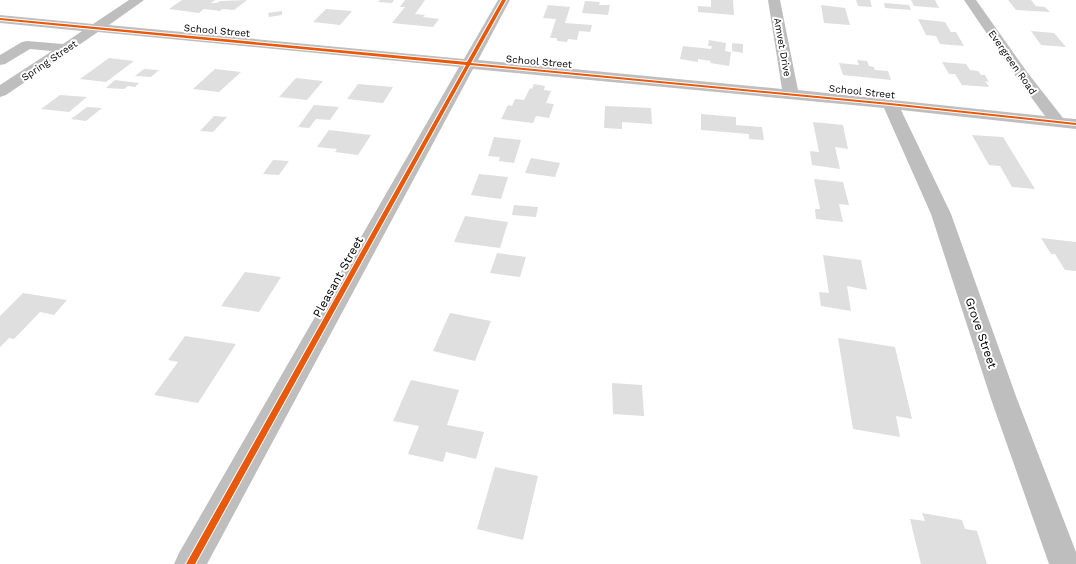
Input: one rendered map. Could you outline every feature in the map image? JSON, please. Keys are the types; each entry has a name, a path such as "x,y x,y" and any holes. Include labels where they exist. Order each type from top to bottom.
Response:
{"street":[{"name":"Spring Street","path":"0,92 7,82 66,48 138,0"},
{"name":"Pleasant Street","path":"190,564 504,0"},
{"name":"Amvet Drive","path":"774,0 791,95"},
{"name":"Evergreen Road","path":"970,0 1022,75 1058,122"},
{"name":"School Street","path":"0,19 890,104 1076,124"},
{"path":"7,43 66,48"},
{"path":"0,61 27,45"},
{"name":"Grove Street","path":"890,104 941,214 1004,399 1065,564"}],"building":[{"path":"182,0 215,0 211,3 217,3 220,1 247,0 234,10 222,9 220,11 204,9 199,13 169,9"},
{"path":"380,0 394,0 392,3 378,2"},
{"path":"405,0 425,0 415,14 425,15 423,17 439,19 433,27 392,23 405,7 400,7"},
{"path":"711,0 733,0 734,15 698,12 698,6 711,7"},
{"path":"856,0 870,0 872,7 858,6"},
{"path":"911,0 935,0 939,8 914,6"},
{"path":"1008,0 1031,0 1036,6 1045,7 1050,12 1016,10"},
{"path":"585,1 600,2 599,5 610,5 608,15 582,13"},
{"path":"884,3 909,5 911,10 885,8"},
{"path":"548,5 570,7 565,23 592,25 590,32 579,31 577,40 568,39 567,42 557,41 557,38 550,38 556,19 543,18"},
{"path":"821,5 845,8 850,25 824,23"},
{"path":"326,9 352,11 340,25 313,22"},
{"path":"282,11 282,15 269,17 268,13"},
{"path":"918,19 945,22 951,32 956,32 964,46 940,44 936,36 926,35"},
{"path":"1031,31 1054,33 1066,47 1041,45"},
{"path":"709,40 726,43 725,51 731,52 729,66 710,63 711,61 698,59 698,62 680,59 683,46 711,49 712,46 708,46"},
{"path":"732,43 743,44 743,53 732,51"},
{"path":"109,58 134,61 106,82 80,79"},
{"path":"857,60 867,61 869,66 874,67 875,70 888,71 891,80 843,75 839,63 859,65"},
{"path":"942,62 966,64 970,70 978,71 981,75 985,75 989,82 985,81 989,87 962,85 955,74 949,74"},
{"path":"144,69 159,70 151,77 135,76"},
{"path":"215,69 241,72 219,92 193,89"},
{"path":"296,78 323,81 307,100 279,97"},
{"path":"115,80 139,83 135,87 128,86 124,89 106,88"},
{"path":"358,84 393,87 383,103 347,99"},
{"path":"534,84 545,86 544,90 551,91 546,103 554,104 549,118 536,116 533,123 501,119 508,105 512,106 515,99 524,100 530,88 532,89"},
{"path":"60,95 87,97 69,112 41,109"},
{"path":"314,105 339,107 330,120 316,119 309,128 298,127"},
{"path":"605,106 651,108 652,124 622,122 622,129 604,128"},
{"path":"87,107 102,108 86,121 71,119"},
{"path":"701,114 736,117 736,125 762,127 764,140 749,139 749,134 701,130"},
{"path":"214,116 227,117 213,132 200,131"},
{"path":"813,122 843,125 848,149 835,147 840,169 812,165 810,151 819,152"},
{"path":"329,130 371,135 358,155 335,152 337,149 317,147"},
{"path":"972,135 1003,137 1035,189 1012,187 1000,166 989,165"},
{"path":"494,137 521,140 514,163 499,161 500,157 488,156"},
{"path":"531,158 560,163 555,177 525,173"},
{"path":"273,160 289,161 279,175 263,174"},
{"path":"479,174 508,177 501,199 471,195"},
{"path":"814,179 843,182 849,205 839,204 843,222 816,219 815,209 820,209"},
{"path":"514,205 538,207 536,217 512,215"},
{"path":"465,216 508,222 500,248 454,242"},
{"path":"1041,238 1076,242 1076,271 1065,270 1055,254 1051,254"},
{"path":"497,253 526,257 520,277 490,273"},
{"path":"823,255 861,260 867,290 847,286 851,311 821,306 819,292 829,293"},
{"path":"245,272 281,277 259,312 221,306"},
{"path":"23,293 67,300 54,315 40,312 14,339 9,338 0,347 0,316"},
{"path":"450,313 491,321 475,361 433,351"},
{"path":"185,336 236,344 198,403 154,395 178,362 168,360"},
{"path":"838,338 895,347 912,419 896,416 900,437 853,429"},
{"path":"411,380 459,390 447,425 484,432 476,459 446,452 443,462 408,454 419,426 393,421"},
{"path":"612,383 642,385 644,416 613,414"},
{"path":"495,467 538,476 523,540 477,529"},
{"path":"922,513 962,520 965,529 977,531 987,564 921,564 910,519 925,521"}],"cycle path":[{"path":"190,564 504,0"},
{"path":"0,19 890,104 1076,124"}]}
